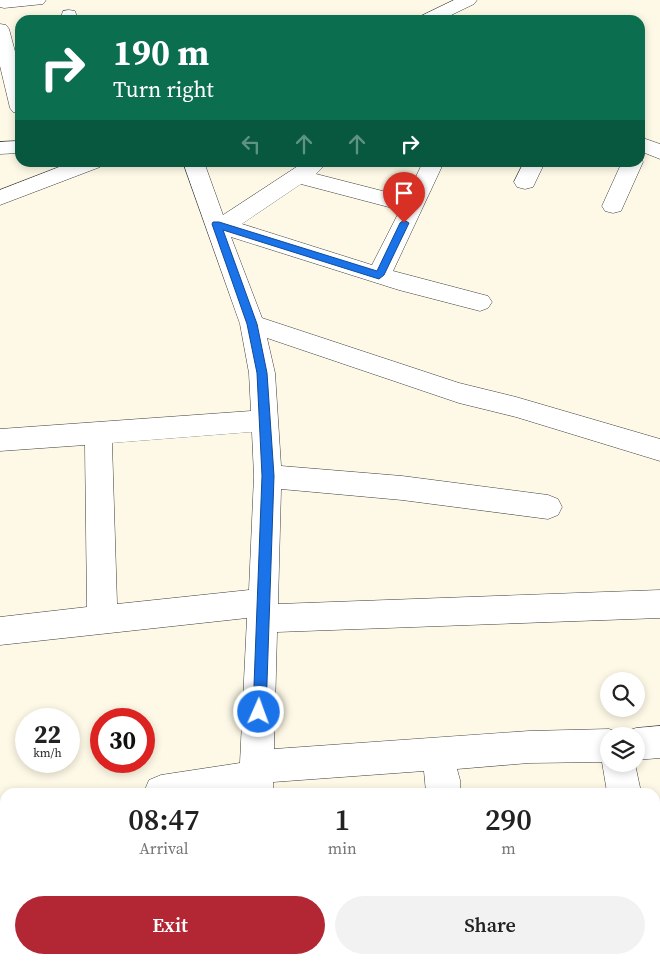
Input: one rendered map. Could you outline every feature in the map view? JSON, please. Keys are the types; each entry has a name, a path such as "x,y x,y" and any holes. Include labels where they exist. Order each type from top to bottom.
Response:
{"street":[{"path":"2,5 37,0"},
{"path":"437,15 468,0"},
{"path":"0,29 15,88"},
{"path":"0,113 15,113"},
{"path":"0,148 15,147"},
{"path":"645,150 660,152"},
{"path":"0,198 38,172 66,167"},
{"path":"195,167 220,225 252,324 262,373 268,476 257,779"},
{"path":"220,225 311,167"},
{"path":"379,275 432,167"},
{"path":"525,182 532,167"},
{"path":"613,206 631,167"},
{"path":"296,176 413,206"},
{"path":"220,225 379,275 480,302"},
{"path":"252,324 459,394 516,407 660,450"},
{"path":"0,440 265,421"},
{"path":"98,434 102,618"},
{"path":"268,476 402,488 548,508"},
{"path":"0,631 102,618 263,611 660,604"},
{"path":"645,743 660,742"},
{"path":"191,788 437,755 529,747 600,745"},
{"path":"437,755 443,788"},
{"path":"620,772 623,788"}],"route":[{"path":"259,712 268,476 262,373 252,324 216,224 379,275 404,223"}]}
